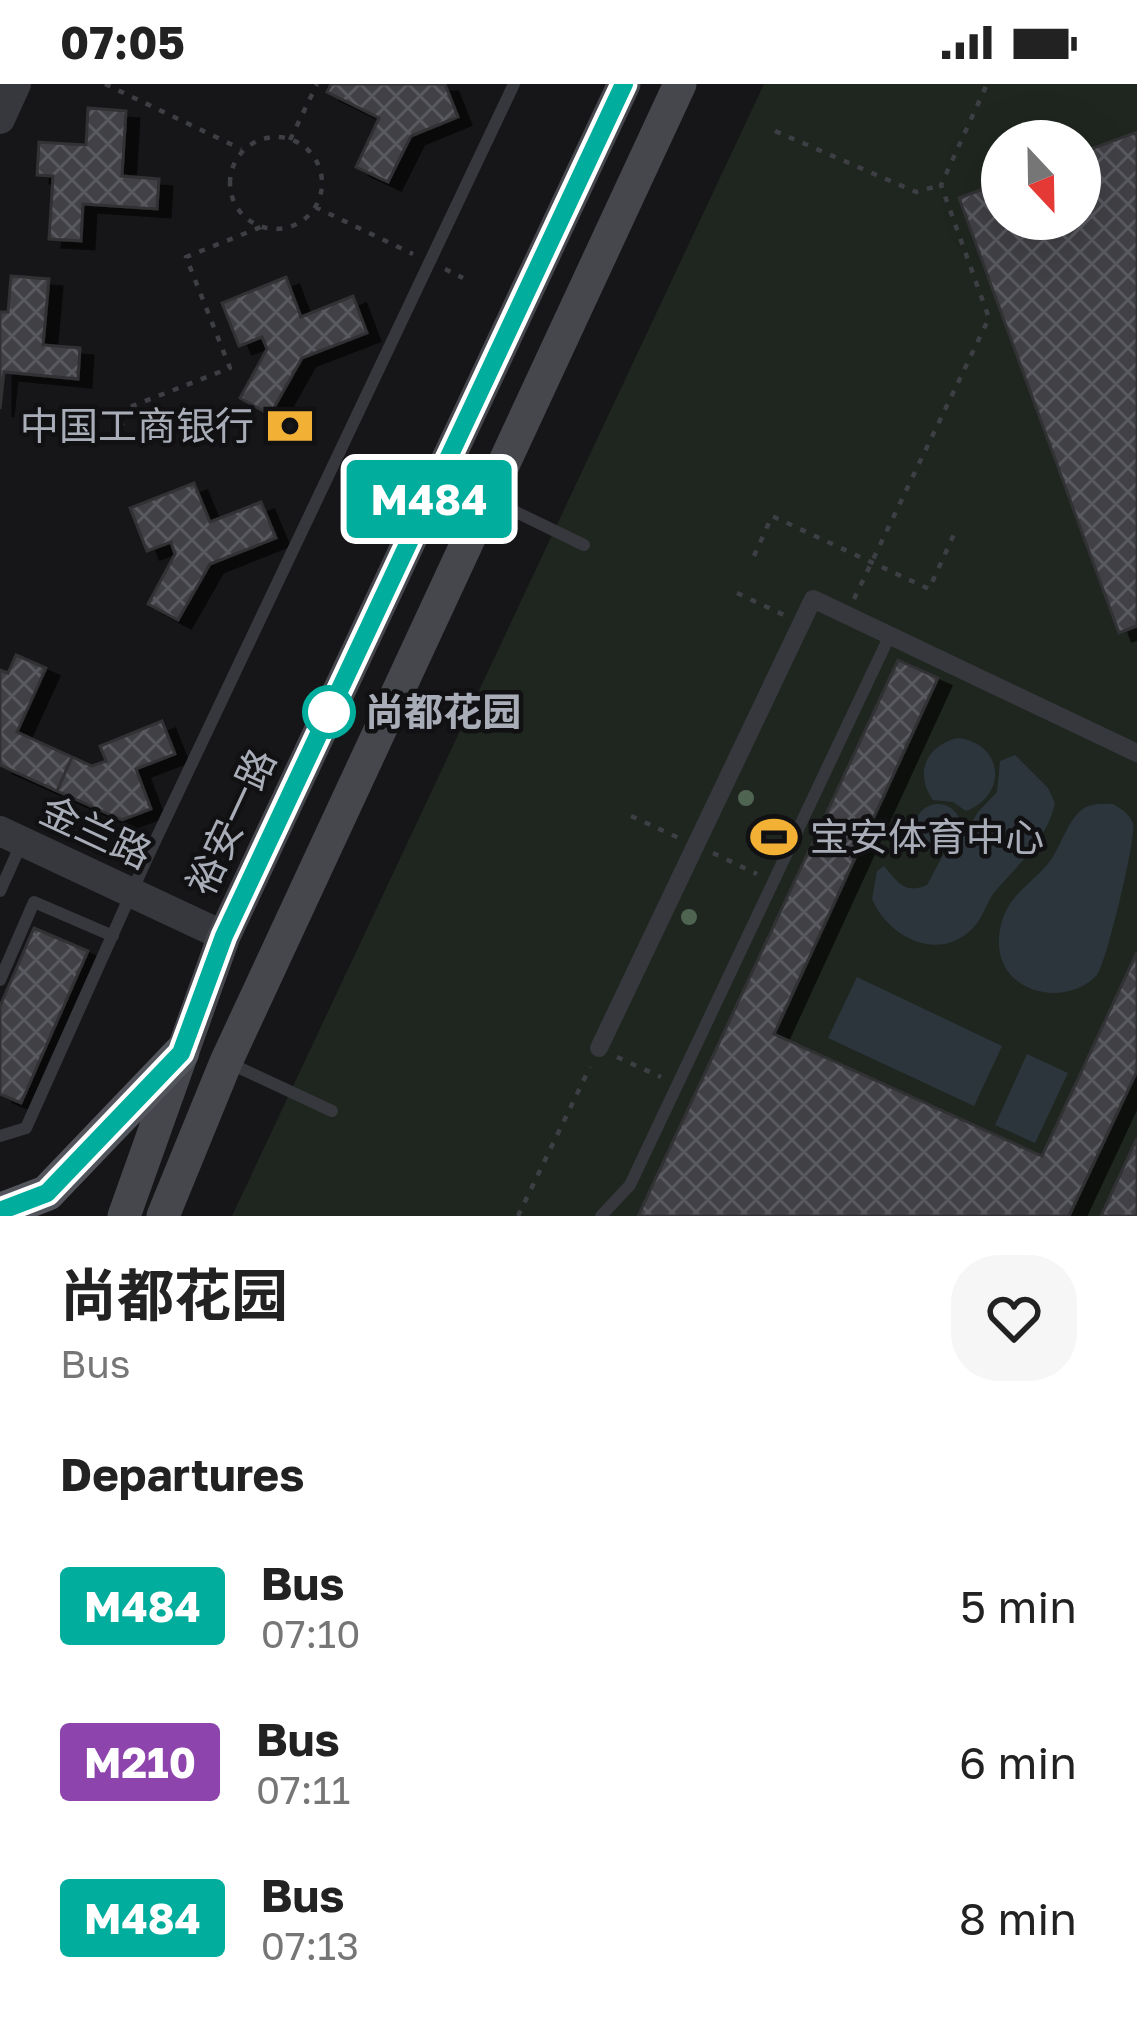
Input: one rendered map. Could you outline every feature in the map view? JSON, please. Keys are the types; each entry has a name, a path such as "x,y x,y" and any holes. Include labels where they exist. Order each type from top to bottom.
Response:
{"main road":[{"name":"裕安一路","path":"124,1216 224,936 623,84"},
{"path":"163,1216 226,1062 680,84"},
{"path":"0,1211 47,1193 181,1053"},
{"path":"182,1168 189,1216"}],"street":[{"path":"0,119 16,84"},
{"path":"598,1048 813,599 1137,753"},
{"name":"金兰路","path":"11,836 224,936"}],"lane":[{"path":"0,1136 26,1128 514,84"},
{"path":"488,498 584,545"},
{"path":"601,1216 630,1185 890,635"},
{"path":"0,891 11,836"},
{"path":"0,980 34,902 113,936"},
{"path":"226,1062 332,1111"}],"path":[{"path":"105,84 243,150"},
{"path":"290,140 316,84"},
{"path":"847,615 989,318 940,185 987,84"},
{"path":"775,131 916,192 940,185"},
{"path":"128,440 117,412 230,368 186,257 261,227 292,226 315,207 321,194 318,164 310,152 290,140 269,138 243,150 234,163 230,194 247,220 261,227"},
{"path":"315,207 421,257"},
{"path":"442,268 463,278"},
{"path":"754,556 772,516 929,589 955,532"},
{"path":"736,593 802,623"},
{"path":"631,816 773,881"},
{"path":"518,1216 598,1048 677,1084"}],"shaded area":[{"name":"宝安体育中心","path":"764,84 1137,84 1137,1216 232,1216"},
{"path":"957,738 984,749 995,770 989,793 966,811 953,802 933,800 924,780 931,754"},
{"path":"1015,755 1048,788 1055,803 1039,839 993,894 976,925 959,939 930,944 902,934 879,913 872,899 877,871 884,866 907,887 927,885 943,855 957,846 997,792 1000,761"},
{"path":"938,804 954,811 961,827 954,843 938,850 922,843 915,827 922,811"},
{"path":"1113,804 1129,817 1133,833 1097,975 1069,991 1037,991 1023,985 1003,962 999,939 1006,911 1050,861 1080,812 1092,805"},
{"path":"857,977 1002,1046 974,1106 828,1038"},
{"path":"1027,1054 1068,1073 1035,1143 995,1125"}],"building":[{"path":"331,84 445,84 458,117 411,136 388,182 356,167 379,118 327,92"},
{"path":"88,108 126,111 122,176 159,179 157,209 83,204 81,241 49,239 53,176 37,175 39,142 86,145"},
{"path":"1137,132 1137,626 1119,633 959,198 981,190 981,240 1101,240 1101,145"},
{"path":"11,276 49,279 43,345 80,348 78,379 4,372 0,409 0,312 8,312"},
{"path":"286,277 301,317 353,296 367,333 302,358 270,415 240,398 267,349 262,337 239,346 222,303"},
{"path":"194,483 210,522 261,502 276,538 210,564 178,620 148,604 175,554 171,542 147,551 130,508"},
{"path":"16,655 46,668 17,732 72,757 57,791 0,765 0,670 8,673"},
{"path":"898,660 938,678 774,1034 1042,1156 1137,952 1137,1071 1069,1216 638,1216"},
{"path":"162,721 175,754 136,769 151,809 122,820 57,791 72,757 92,766 106,761 100,746"},
{"path":"34,928 88,951 21,1103 0,1094 0,1006"},
{"path":"1137,1138 1137,1216 1101,1216"}],"bus line":[{"name":"M484","path":"0,1211 47,1193 181,1053 224,936 624,84"}],"place":[{"name":"中国工商银行","path":"290,426"},
{"name":"尚都花园","path":"329,712"},
{"name":"宝安体育中心","path":"774,837"}]}
